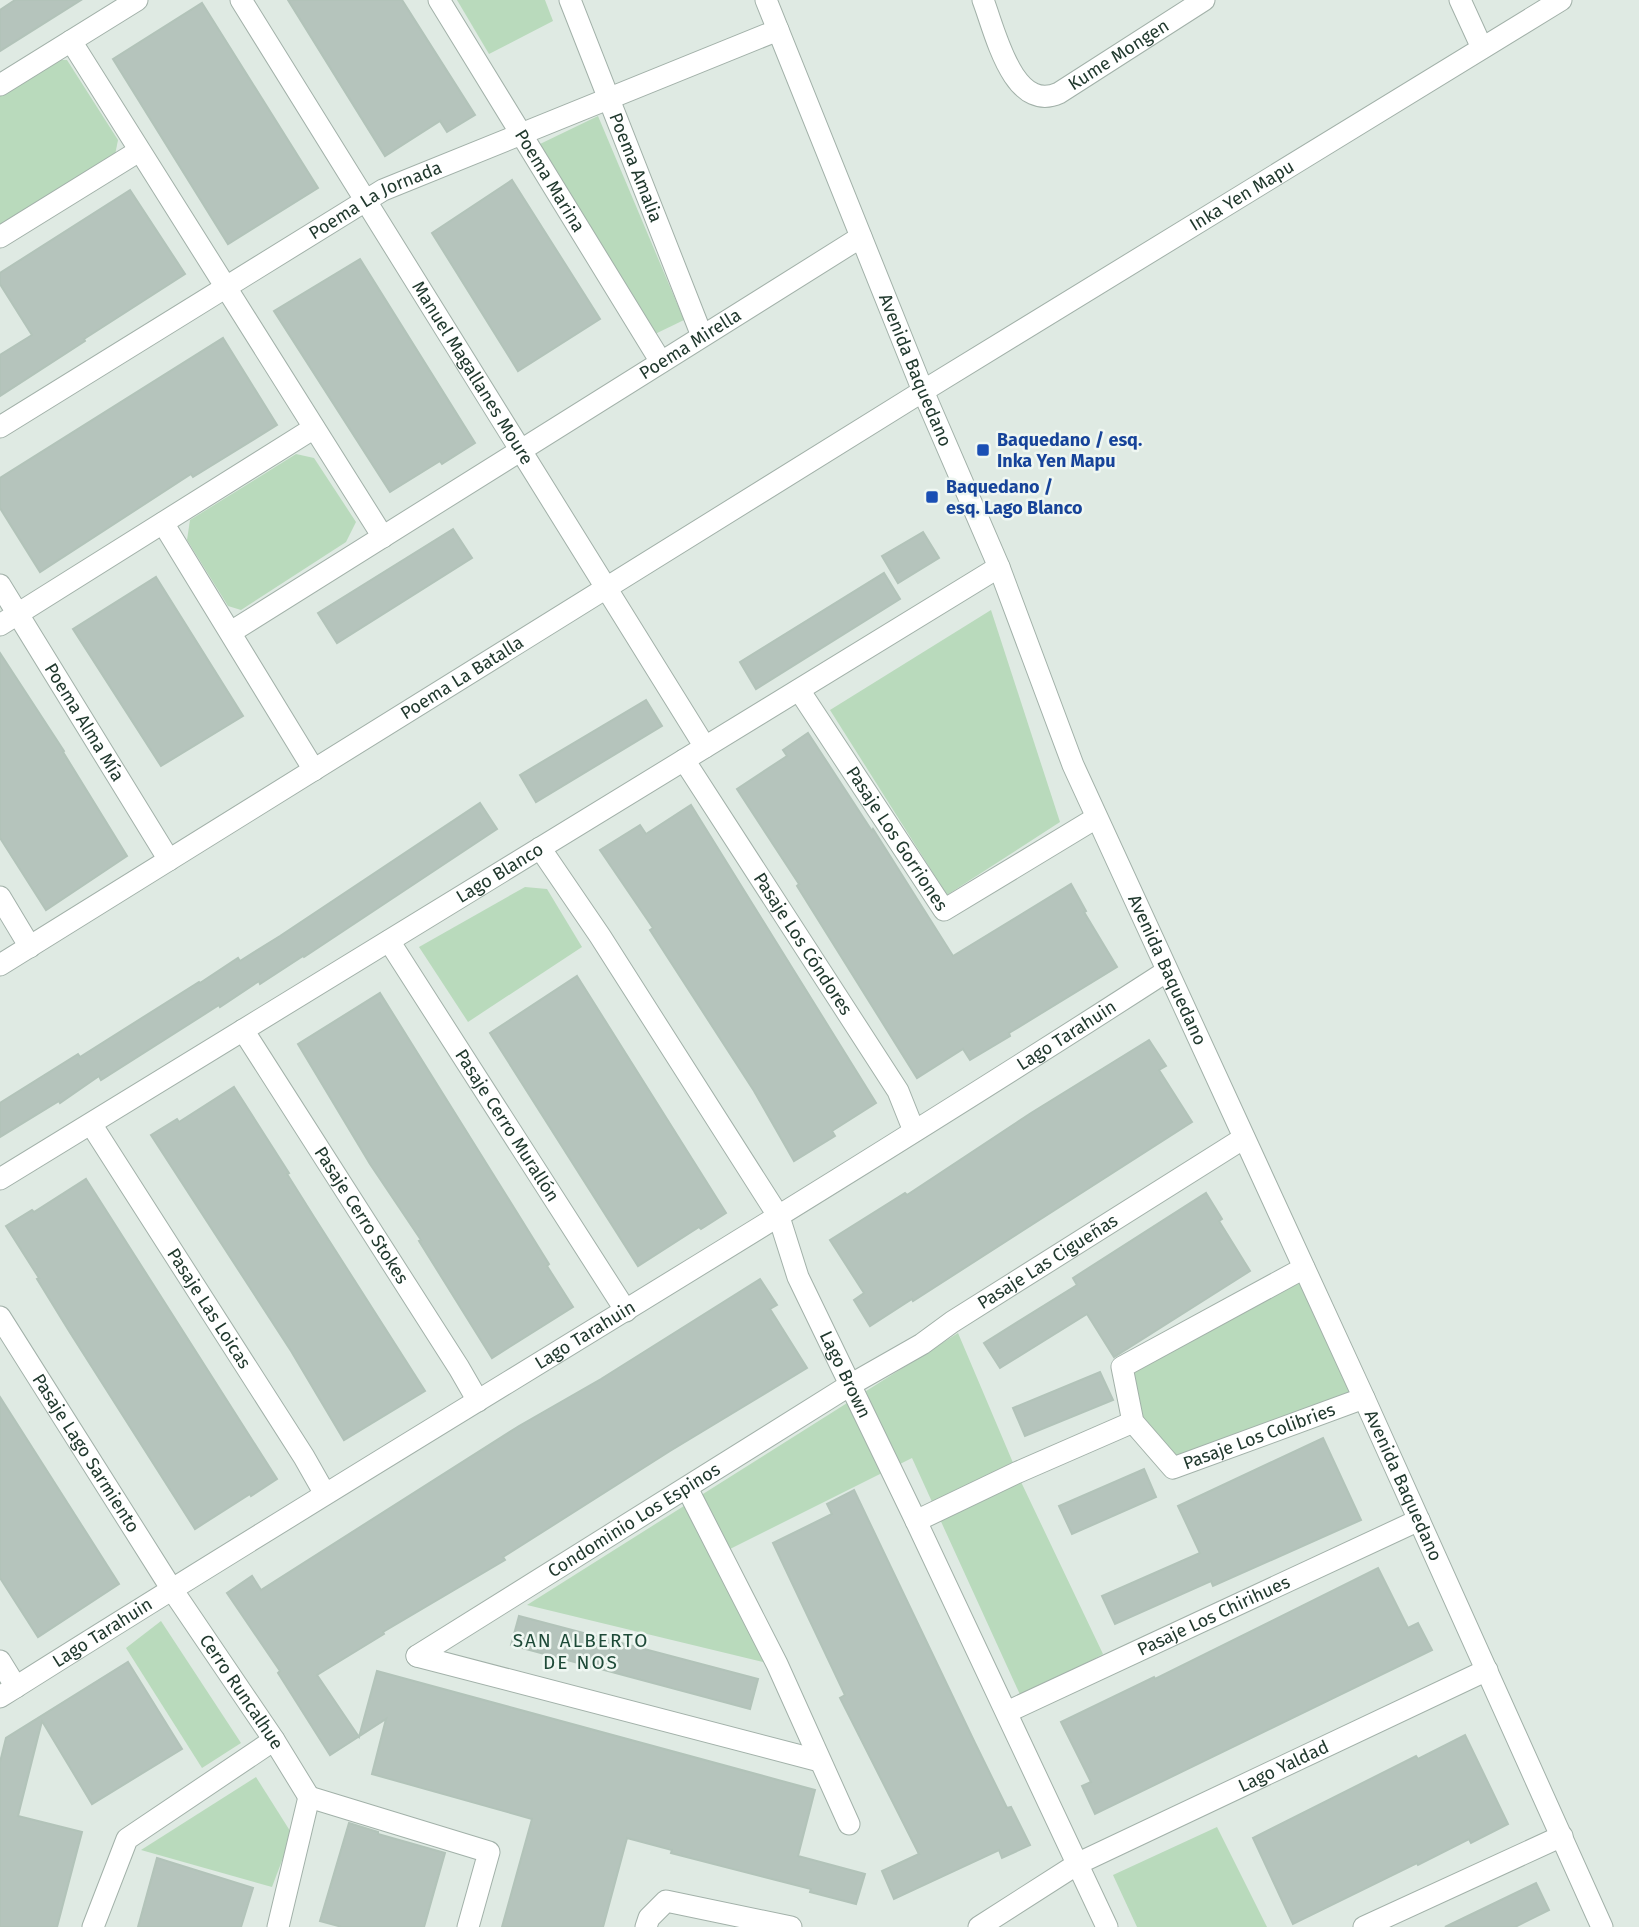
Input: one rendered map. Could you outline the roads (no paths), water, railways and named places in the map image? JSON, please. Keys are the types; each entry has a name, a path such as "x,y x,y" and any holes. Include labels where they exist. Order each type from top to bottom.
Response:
{"street":[{"path":"0,85 137,0"},
{"name":"Manuel Magallanes Moure","path":"241,0 705,747"},
{"name":"Poema Marina","path":"439,0 661,362"},
{"name":"Poema Amalia","path":"570,0 702,336"},
{"name":"Avenida Baquedano","path":"766,0 923,391 999,567 1073,765 1364,1398 1602,1927"},
{"name":"Kume Mongen","path":"983,0 1012,74 1031,94 1045,97 1059,93 1204,0"},
{"path":"1460,0 1482,48"},
{"name":"Inka Yen Mapu","path":"923,391 1561,0"},
{"name":"Poema La Jornada","path":"0,427 365,199 778,30"},
{"path":"71,41 383,537"},
{"path":"0,237 139,151"},
{"name":"Poema Mirella","path":"231,632 861,237"},
{"name":"Poema La Batalla","path":"0,965 923,391"},
{"path":"9,619 314,428"},
{"path":"163,523 314,770"},
{"name":"Lago Blanco","path":"0,1179 999,567"},
{"name":"Poema Alma Mía","path":"0,585 9,619 169,860"},
{"name":"Pasaje Los Gorriones","path":"799,690 944,910 1096,818"},
{"name":"Pasaje Los Cóndores","path":"684,760 898,1091 914,1131"},
{"name":"Lago Brown","path":"540,848 600,936 779,1217 798,1277 1108,1927"},
{"path":"0,897 30,947"},
{"name":"Pasaje Cerro Murallón","path":"389,941 626,1311"},
{"name":"Lago Tarahuin","path":"8,1692 171,1588 779,1217 1167,971"},
{"name":"Pasaje Cerro Stokes","path":"243,1030 478,1401"},
{"name":"Pasaje Las Loicas","path":"91,1124 325,1494"},
{"name":"Pasaje Las Cigueñas","path":"850,1385 922,1344 952,1322 1244,1138"},
{"name":"Pasaje Los Colibries","path":"1304,1268 1122,1367 1133,1422 1172,1468 1364,1398"},
{"name":"Pasaje Lago Sarmiento","path":"0,1317 171,1588"},
{"name":"Condominio Los Espinos","path":"820,1761 417,1656 850,1385"},
{"path":"916,1521 1016,1473 1133,1422"},
{"path":"687,1488 777,1664 849,1824"},
{"name":"Pasaje Los Chirihues","path":"1007,1712 1419,1520"},
{"name":"Cerro Runcalhue","path":"171,1588 274,1740 309,1797"},
{"path":"0,1661 8,1692"},
{"name":"Lago Yaldad","path":"979,1927 1079,1863 1487,1670"},
{"path":"93,1927 127,1839 274,1740"},
{"path":"278,1927 309,1797 489,1852 468,1927"},
{"path":"1364,1927 1562,1836"},
{"path":"646,1927 649,1917 666,1901 791,1927"}],"place":[{"name":"Baquedano / esq. Inka Yen Mapu","path":"983,450"},
{"name":"Baquedano / esq. Lago Blanco","path":"932,497"}],"district":[{"name":"SAN ALBERTO DE NOS","path":"581,1651"}]}
